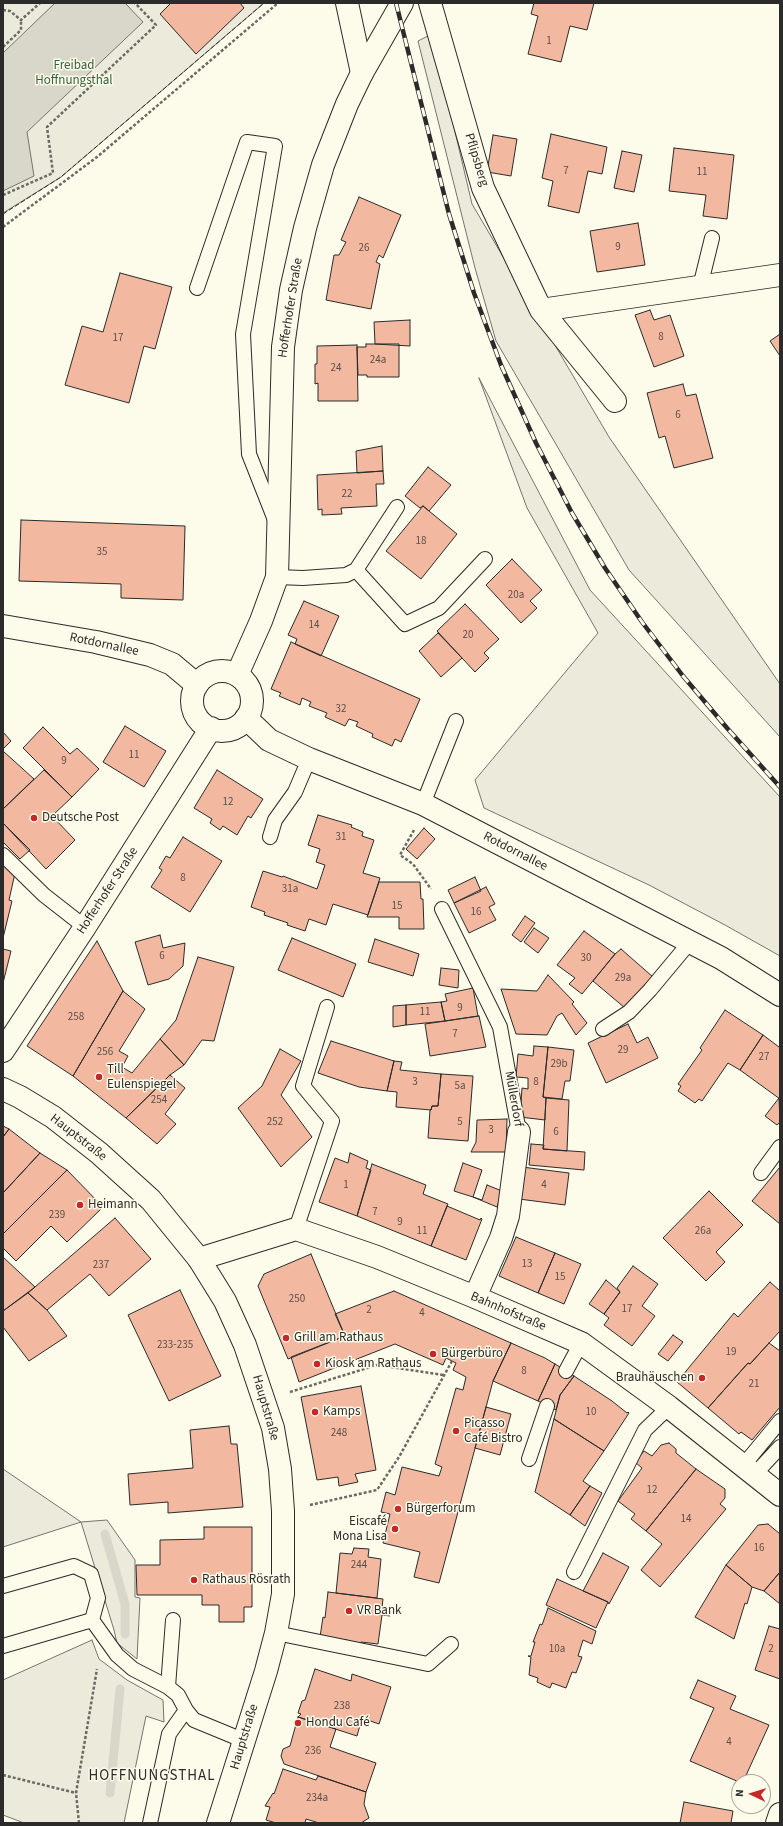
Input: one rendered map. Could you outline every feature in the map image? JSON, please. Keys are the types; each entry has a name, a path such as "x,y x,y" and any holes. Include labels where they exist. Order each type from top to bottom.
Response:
{"street":[{"path":"347,3 362,72"},
{"name":"Hofferhofer Straße","path":"237,675 261,621 277,577 280,532 283,348 291,290 305,228 323,165 362,72 402,3"},
{"name":"Pflipsberg","path":"430,3 483,188 541,310 615,401"},
{"path":"541,310 780,275"},
{"name":"Rotdornallee","path":"3,626 96,642 150,655 172,664 197,685"},
{"path":"219,671 228,671 237,675 245,681 250,690 252,700 246,718 239,725 230,729 220,730 211,728 202,723 196,716 192,706 193,696 201,679 209,674 219,671"},
{"name":"Rotdornallee","path":"246,718 269,740 309,758 423,804 721,958 780,995"},
{"name":"Hofferhofer Straße","path":"3,1052 85,927 211,728"},
{"name":"Hauptstraße","path":"3,1089 20,1097 53,1117 99,1153 151,1200 199,1258 225,1301 245,1345 265,1399 273,1428 280,1469 283,1511 283,1594 276,1633 245,1741 218,1823"},
{"name":"Müllerdorf","path":"475,1297 501,1238 508,1216 519,1132"},
{"path":"199,1258 296,1229"},
{"name":"Bahnhofstraße","path":"296,1229 377,1257 475,1297 581,1343 669,1407 780,1495"},
{"path":"777,1823 780,1814"}],"lane":[{"path":"197,288 247,142 275,146 244,334 249,454 280,532"},
{"path":"700,287 712,238"},
{"path":"277,577 303,578 346,575 356,570 397,507"},
{"path":"356,570 404,624 439,608 485,559"},
{"path":"423,804 456,721"},
{"path":"270,837 276,820 295,792 309,758"},
{"path":"3,855 44,895 85,927"},
{"name":"Müllerdorf","path":"442,909 500,1027 519,1132"},
{"path":"603,1029 629,1012 650,990 690,942"},
{"path":"296,1229 332,1121 303,1086 327,1007"},
{"path":"761,1173 780,1147"},
{"path":"566,1371 581,1343"},
{"path":"529,1459 547,1406"},
{"path":"574,1572 645,1430 669,1407"},
{"path":"748,1471 780,1421"},
{"path":"748,1471 780,1447"},
{"path":"3,1586 74,1566 91,1574 98,1598 92,1620 117,1655 133,1669 168,1687 178,1695 186,1710 194,1720 245,1741"},
{"path":"3,1646 92,1620"},
{"path":"168,1687 173,1620"},
{"path":"276,1633 428,1664 451,1644"},
{"path":"150,1823 170,1734 186,1710"}],"path":[{"path":"3,47 21,30 21,20 40,3"},
{"path":"3,195 53,173 46,127 156,25 135,3"},
{"path":"3,227 97,157 278,3"},
{"path":"3,10 10,11 21,20"},
{"path":"423,804 413,833 400,854 413,864 424,878 442,909"},
{"path":"283,1511 377,1490 399,1457 452,1361"},
{"path":"265,1399 377,1365 443,1375"},
{"path":"79,1823 76,1793 103,1636"},
{"path":"3,1774 76,1793"}],"green space":[{"name":"Freibad Hoffnungsthal","path":"3,3 264,3 61,177 3,213"},
{"path":"432,34 472,204 609,437 780,684 780,737 629,570 496,341 475,268 418,41"},
{"path":"479,378 590,590 780,797 780,956 649,885 484,808 475,780 598,633 527,508"},
{"path":"3,1469 81,1522 3,1547"},
{"path":"107,1520 135,1560 135,1597 140,1598 137,1659 117,1643 81,1522"},
{"path":"92,1640 99,1659 127,1680 163,1700 164,1722 146,1716 124,1823 24,1823 3,1815 3,1680"}],"shaded area":[{"path":"55,3 125,3 143,22 27,132 34,176 3,191 3,53"}],"building":[{"path":"171,3 240,3 244,8 196,54 160,14"},
{"path":"534,3 594,3 587,30 570,26 561,62 528,54 538,16 531,14"},
{"path":"551,134 607,147 602,174 588,171 579,213 548,206 553,181 542,178"},
{"path":"493,135 517,139 511,176 487,172"},
{"path":"674,148 734,155 727,219 703,216 706,195 669,191"},
{"path":"622,151 642,155 634,192 614,188"},
{"path":"359,197 401,215 383,258 379,255 376,262 380,264 371,309 326,300 334,255 339,255 346,242 341,240"},
{"path":"638,223 645,265 597,272 590,231"},
{"path":"120,273 172,287 155,349 144,346 129,403 65,385 82,326 103,332"},
{"path":"650,310 654,320 670,315 684,356 654,367 635,315"},
{"path":"410,320 410,346 375,344 374,322"},
{"path":"780,334 780,356 770,341"},
{"path":"366,344 399,344 399,377 367,377 367,375 358,375 357,347 366,347"},
{"path":"357,345 358,401 318,401 318,383 315,384 317,346"},
{"path":"683,384 686,396 696,394 713,458 674,468 665,436 659,438 647,393"},
{"path":"382,446 383,471 357,473 356,451"},
{"path":"428,467 451,485 429,511 423,506 420,508 405,496"},
{"path":"383,471 384,484 376,484 377,506 341,508 342,514 322,515 322,509 318,510 317,475"},
{"path":"423,506 457,534 421,579 386,551"},
{"path":"21,520 185,526 183,600 121,598 121,584 19,581"},
{"path":"512,559 542,590 530,601 537,608 521,623 486,585"},
{"path":"304,601 339,616 321,656 295,644 297,639 288,635"},
{"path":"465,604 499,639 484,653 489,658 475,672 437,631"},
{"path":"438,633 462,658 441,677 419,651"},
{"path":"291,642 420,699 401,742 395,739 392,746 372,737 373,734 356,726 358,722 349,719 345,726 325,717 327,713 309,706 311,702 302,698 300,705 279,696 281,693 271,689"},
{"path":"125,726 166,751 144,787 103,762"},
{"path":"43,727 70,754 77,748 99,769 72,797 23,748"},
{"path":"3,732 11,741 3,749"},
{"path":"3,751 34,779 3,809"},
{"path":"44,770 72,797 52,816 75,840 46,869 3,823 3,809"},
{"path":"217,770 263,799 251,818 248,816 237,835 223,826 220,830 210,823 212,819 194,808"},
{"path":"318,815 352,825 351,827 363,832 362,836 374,840 363,873 380,878 368,915 333,904 326,925 309,919 305,931 287,925 288,923 264,915 265,912 251,907 263,871 282,877 283,876 317,889 325,865 316,862 320,849 308,845"},
{"path":"3,823 30,850 20,859 3,842"},
{"path":"424,828 435,839 417,859 406,849"},
{"path":"183,837 222,861 190,912 151,887 162,870 159,868 166,856 170,858"},
{"path":"3,861 15,873 9,900 12,901 3,938"},
{"path":"475,877 481,891 454,903 448,890"},
{"path":"379,882 420,882 421,899 423,899 424,929 399,929 399,917 367,917"},
{"path":"486,887 495,904 489,907 496,920 469,933 454,903"},
{"path":"525,916 535,923 521,942 512,935"},
{"path":"534,928 549,938 538,953 524,942"},
{"path":"584,931 615,954 582,994 569,984 575,978 557,965"},
{"path":"160,935 163,948 185,943 183,966 169,979 148,985 135,942"},
{"path":"292,938 356,964 343,997 278,970"},
{"path":"375,939 419,954 413,976 368,962"},
{"path":"97,941 123,991 73,1076 27,1046"},
{"path":"3,949 11,951 3,983"},
{"path":"621,949 653,977 625,1008 593,981 615,954"},
{"path":"198,957 234,967 214,1041 202,1040 184,1065 160,1039 176,1020"},
{"path":"441,968 459,970 458,988 439,985"},
{"path":"548,975 574,1002 572,1004 587,1023 576,1035 562,1013 557,1016 547,1035 516,1034 501,989 537,991"},
{"path":"473,988 478,1016 445,1021 441,1002 447,1001 445,994"},
{"path":"123,991 145,1009 119,1051 128,1056 122,1067 132,1073 160,1039 184,1065 170,1075 126,1118 73,1076"},
{"path":"441,1002 445,1021 406,1025 406,1005"},
{"path":"406,1005 406,1025 393,1027 393,1006"},
{"path":"725,1010 763,1035 740,1070 728,1063 702,1101 699,1099 695,1103 678,1091 681,1086 678,1084 702,1050 700,1048"},
{"path":"479,1016 486,1047 430,1056 425,1024"},
{"path":"628,1024 637,1043 648,1037 658,1058 606,1083 588,1043"},
{"path":"763,1035 779,1047 780,1046 780,1099 740,1070"},
{"path":"331,1041 394,1061 387,1091 359,1087 318,1073"},
{"path":"534,1046 548,1047 543,1097 546,1098 545,1120 520,1117 522,1088 528,1089 528,1078 516,1077 518,1054 533,1056"},
{"path":"548,1047 574,1050 570,1081 565,1081 562,1099 543,1097"},
{"path":"280,1049 301,1061 281,1095 312,1137 281,1167 238,1108 262,1086"},
{"path":"394,1061 402,1062 400,1070 441,1074 438,1106 432,1106 431,1110 396,1107 397,1092 387,1091"},
{"path":"441,1074 473,1076 468,1141 428,1138 430,1110 432,1106 438,1106"},
{"path":"170,1075 185,1088 165,1114 176,1124 157,1144 126,1118"},
{"path":"546,1098 569,1100 567,1151 543,1149"},
{"path":"779,1098 780,1122 777,1125 765,1116"},
{"path":"507,1119 506,1152 471,1152 476,1142 477,1120"},
{"path":"3,1126 9,1129 3,1137"},
{"path":"9,1129 40,1153 3,1193 3,1137"},
{"path":"531,1144 544,1145 543,1149 585,1152 584,1170 529,1165"},
{"path":"40,1153 67,1170 3,1234 3,1193"},
{"path":"350,1153 368,1161 366,1168 371,1170 357,1216 319,1202 335,1158 348,1163"},
{"path":"463,1163 482,1170 473,1197 454,1191"},
{"path":"372,1164 426,1185 423,1194 448,1204 431,1246 357,1216"},
{"path":"522,1167 569,1173 565,1205 519,1199"},
{"path":"780,1167 780,1224 752,1201"},
{"path":"67,1170 103,1207 67,1242 51,1226 16,1261 3,1248 3,1234"},
{"path":"487,1185 502,1191 497,1207 473,1197 482,1200"},
{"path":"709,1191 743,1225 716,1252 725,1262 706,1281 663,1238"},
{"path":"447,1206 480,1220 481,1218 482,1219 466,1260 431,1246"},
{"path":"115,1218 151,1259 109,1296 90,1274 47,1310 28,1293"},
{"path":"516,1237 555,1253 538,1293 499,1276"},
{"path":"555,1253 581,1264 564,1304 538,1293"},
{"path":"311,1254 345,1336 288,1359 258,1286 264,1274"},
{"path":"3,1257 35,1287 3,1311"},
{"path":"633,1266 658,1284 642,1306 655,1316 632,1346 604,1325 609,1318 604,1314 620,1292 617,1288"},
{"path":"606,1280 620,1292 604,1314 589,1304"},
{"path":"770,1282 780,1291 780,1331 750,1364 748,1363 708,1408 677,1382 734,1313 738,1317"},
{"path":"180,1290 221,1376 169,1401 128,1315"},
{"path":"394,1291 511,1343 493,1381 439,1583 414,1577 420,1552 383,1543 390,1514 381,1512 386,1492 395,1495 402,1467 439,1476 442,1467 435,1464 456,1388 463,1390 466,1377 453,1370 456,1363 446,1358 443,1365 395,1344 299,1382 291,1357 345,1336 335,1314"},
{"path":"28,1293 47,1310 67,1336 29,1361 3,1327 3,1311"},
{"path":"673,1335 683,1342 668,1361 658,1354"},
{"path":"511,1343 555,1364 538,1401 493,1381"},
{"path":"769,1343 780,1351 780,1407 752,1440 741,1432 739,1434 708,1408 748,1363 750,1364"},
{"path":"555,1364 574,1376 560,1395 556,1410 538,1401"},
{"path":"574,1376 629,1413 604,1451 554,1419 560,1395"},
{"path":"361,1386 376,1470 355,1474 358,1482 339,1486 338,1477 317,1480 301,1397"},
{"path":"486,1407 511,1414 500,1455 475,1448"},
{"path":"554,1419 604,1451 583,1481 590,1486 570,1515 535,1492"},
{"path":"229,1426 231,1444 237,1444 243,1507 168,1513 168,1502 130,1505 128,1474 193,1468 190,1430"},
{"path":"669,1443 676,1449 676,1453 696,1469 646,1531 631,1519 635,1514 618,1501 642,1468 635,1462 644,1451 652,1456 661,1445"},
{"path":"696,1469 725,1489 725,1498 720,1504 726,1509 660,1587 641,1570 662,1544 646,1531"},
{"path":"590,1486 602,1493 585,1526 570,1515"},
{"path":"768,1524 780,1534 780,1572 764,1591 752,1587 726,1565 758,1525"},
{"name":"Rathaus Rösrath","path":"204,1527 252,1527 252,1607 244,1607 244,1622 219,1622 219,1605 202,1605 202,1595 137,1595 136,1565 160,1565 160,1540 204,1539"},
{"path":"354,1548 369,1549 368,1557 381,1559 377,1598 336,1593 340,1553 352,1554"},
{"path":"603,1553 629,1567 609,1604 608,1602 583,1591"},
{"path":"726,1565 752,1587 747,1604 745,1603 734,1639 695,1617"},
{"path":"780,1572 780,1604 764,1591"},
{"path":"557,1579 608,1602 596,1628 546,1605"},
{"path":"328,1592 383,1599 382,1608 390,1616 382,1615 378,1644 361,1642 361,1646 347,1646 347,1640 320,1637 323,1617 325,1618"},
{"path":"548,1608 596,1631 592,1644 583,1640 578,1656 582,1657 576,1673 572,1672 566,1688 552,1683 550,1688 537,1682 538,1678 529,1675 531,1657 528,1656 531,1656 535,1642 533,1642 540,1624 542,1625"},
{"path":"769,1626 780,1629 780,1679 755,1670"},
{"path":"315,1669 351,1681 352,1674 391,1687 379,1724 362,1718 357,1736 298,1717 301,1714 298,1713 302,1701 305,1700"},
{"path":"698,1680 736,1696 730,1709 769,1725 747,1774 731,1774 731,1779 690,1761 714,1708 690,1698"},
{"path":"298,1717 336,1729 330,1747 376,1763 366,1792 284,1764 281,1756 283,1749 290,1746"},
{"path":"283,1769 316,1780 318,1776 366,1792 364,1804 369,1818 361,1823 319,1823 306,1819 305,1823 276,1823 266,1820 270,1807 265,1806 273,1793 274,1794"},
{"path":"684,1802 731,1811 731,1814 732,1814 731,1823 680,1823"}],"waterway":[{"path":"105,1534 125,1604 125,1634"},
{"path":"110,1793 120,1689"}],"railway":[{"path":"396,3 449,214 474,293 501,365 536,443 572,513 605,568 642,622 683,676 780,787"}],"fence":[{"path":"3,214 61,177 264,3"}],"place":[{"name":"Deutsche Post","path":"34,818"},
{"name":"Till Eulenspiegel","path":"99,1077"},
{"name":"Heimann","path":"80,1205"},
{"name":"Grill am Rathaus","path":"286,1338"},
{"name":"Bürgerbüro","path":"433,1354"},
{"name":"Kiosk am Rathaus","path":"317,1364"},
{"name":"Brauhäuschen","path":"702,1378"},
{"name":"Kamps","path":"315,1412"},
{"name":"Picasso Café Bistro","path":"456,1431"},
{"name":"Bürgerforum","path":"398,1509"},
{"name":"Eiscafé Mona Lisa","path":"395,1529"},
{"name":"Rathaus Rösrath","path":"194,1580"},
{"name":"VR Bank","path":"349,1611"},
{"name":"Hondu Café","path":"298,1723"}],"district":[{"name":"HOFFNUNGSTHAL","path":"152,1777"}]}
